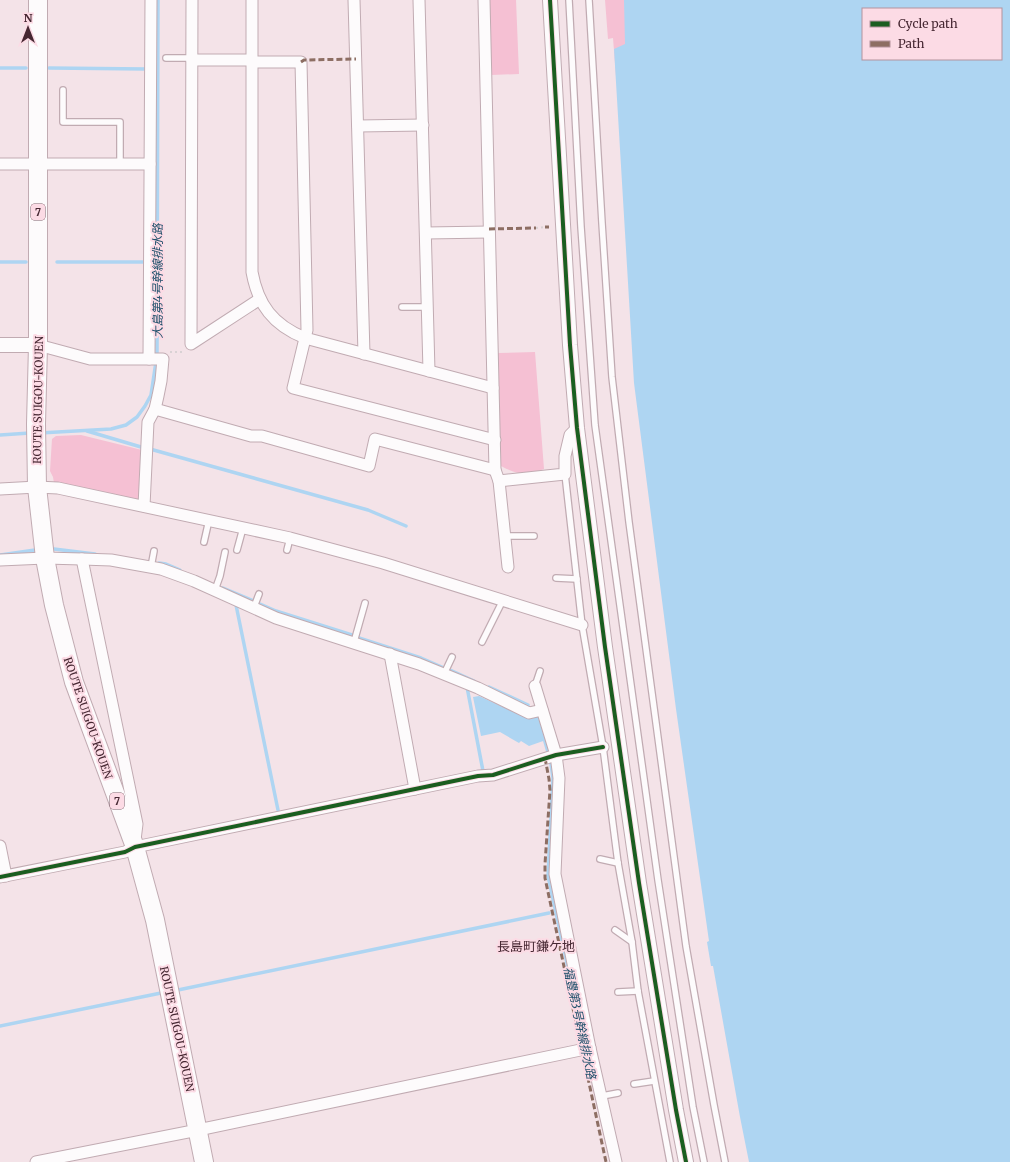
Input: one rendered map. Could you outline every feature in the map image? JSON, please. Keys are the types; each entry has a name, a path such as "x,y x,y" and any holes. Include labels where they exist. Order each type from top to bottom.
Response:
{"main road":[{"name":"ROUTE SUIGOU-KOUEN","path":"38,0 38,345 36,432 37,487 45,558 54,605 74,682 135,847 154,920 204,1162"}],"street":[{"path":"144,506 148,422 154,409 162,381 156,358 150,164 151,0"},
{"path":"191,344 192,0"},
{"path":"252,0 252,272 254,285 260,300 281,326 293,334 493,388"},
{"path":"354,0 364,354"},
{"path":"419,0 429,371"},
{"path":"484,0 495,470 499,482 508,567"},
{"path":"550,0 570,345 577,428 605,647 639,883 676,1110 686,1162"},
{"path":"192,59 301,62 307,330 293,388 494,440"},
{"path":"358,126 423,125"},
{"path":"0,164 150,164"},
{"path":"426,233 489,232"},
{"path":"191,344 260,300"},
{"path":"0,344 38,345 90,359 156,358"},
{"path":"154,409 251,436 262,436 368,466 375,439 495,470"},
{"path":"499,482 565,474 565,456 570,435 577,428"},
{"path":"0,489 37,487 58,488 290,538 383,563 582,625"},
{"path":"0,560 45,558 111,560 161,569 215,590 276,618 354,642 444,674 478,688 529,713 542,710"},
{"path":"82,559 137,824 135,847"},
{"path":"390,654 415,789"},
{"path":"534,686 556,755 560,778 554,874 587,1049 602,1096 616,1162"},
{"path":"0,846 3,876 125,852 135,847 478,776 493,775 556,755 603,747"},
{"path":"36,1162 587,1049"}],"lane":[{"path":"569,0 581,227 595,426 658,880 693,1107 704,1162"},
{"path":"589,0 612,377 629,522 686,946 725,1162"},
{"path":"166,58 192,59"},
{"path":"63,90 63,122 120,122 120,164"},
{"path":"402,307 428,307"},
{"path":"565,474 582,625 603,747 618,863 632,942 638,990 670,1162"},
{"path":"204,542 209,520"},
{"path":"237,550 243,528"},
{"path":"505,536 534,536"},
{"path":"287,550 290,538"},
{"path":"151,567 154,551"},
{"path":"215,590 220,576 225,552"},
{"path":"556,578 577,579"},
{"path":"254,608 259,594"},
{"path":"482,642 503,600"},
{"path":"354,642 365,603"},
{"path":"444,674 452,657"},
{"path":"534,686 540,671"},
{"path":"600,859 618,863"},
{"path":"615,930 632,942"},
{"path":"618,992 638,990"},
{"path":"634,1084 654,1081"},
{"path":"602,1096 618,1093"}],"path":[{"path":"536,228 545,227"},
{"path":"156,358 166,352 187,352 191,344"}],"shaded area":[{"path":"488,0 516,0 519,74 491,75"},
{"path":"605,0 642,0 616,76 613,38 608,39"},
{"path":"535,352 544,469 532,473 522,474 501,466 498,353"},
{"path":"81,435 142,450 141,499 135,501 54,483 50,471 52,439 56,436"}],"water":[{"path":"624,0 1010,0 1010,1162 749,1162 713,966 711,966 707,942 709,941 676,709 634,383 614,49 625,44"},
{"path":"479,696 527,718 538,715 546,740 529,746 521,741 519,743 500,732 481,736 473,697"}],"waterway":[{"name":"大島第4号幹線排水路","path":"40,433 111,429 126,425 137,417 151,395 157,355 158,0"},
{"path":"0,68 26,68"},
{"path":"49,68 147,69"},
{"path":"0,262 26,262"},
{"path":"57,262 144,262"},
{"path":"87,431 141,447"},
{"name":"大島第4号幹線排水路","path":"0,435 30,433"},
{"path":"150,449 368,510 406,526"},
{"path":"54,549 95,554"},
{"path":"0,555 35,550"},
{"path":"159,563 166,564 180,570"},
{"path":"223,588 254,601"},
{"path":"260,604 276,611 352,635"},
{"path":"236,605 278,810"},
{"path":"359,638 421,658 444,668"},
{"path":"450,670 474,681"},
{"path":"467,687 483,771"},
{"path":"489,687 528,705"},
{"path":"544,738 548,752"},
{"name":"福豊第3号幹線排水路","path":"551,764 553,778 548,876 570,977"},
{"path":"178,990 549,913"},
{"path":"0,1026 161,993"}],"marked path":[{"path":"301,62 304,60 356,59"},
{"path":"489,229 536,228"},
{"path":"545,758 550,790 545,878 606,1162"}],"cycle path":[{"path":"550,0 570,345 577,428 605,647 639,883 676,1110 686,1162"},
{"path":"0,877 125,852 135,847 478,776 493,775 556,755 603,747"}],"district":[{"name":"長島町鎌ケ地","path":"536,946"}]}
